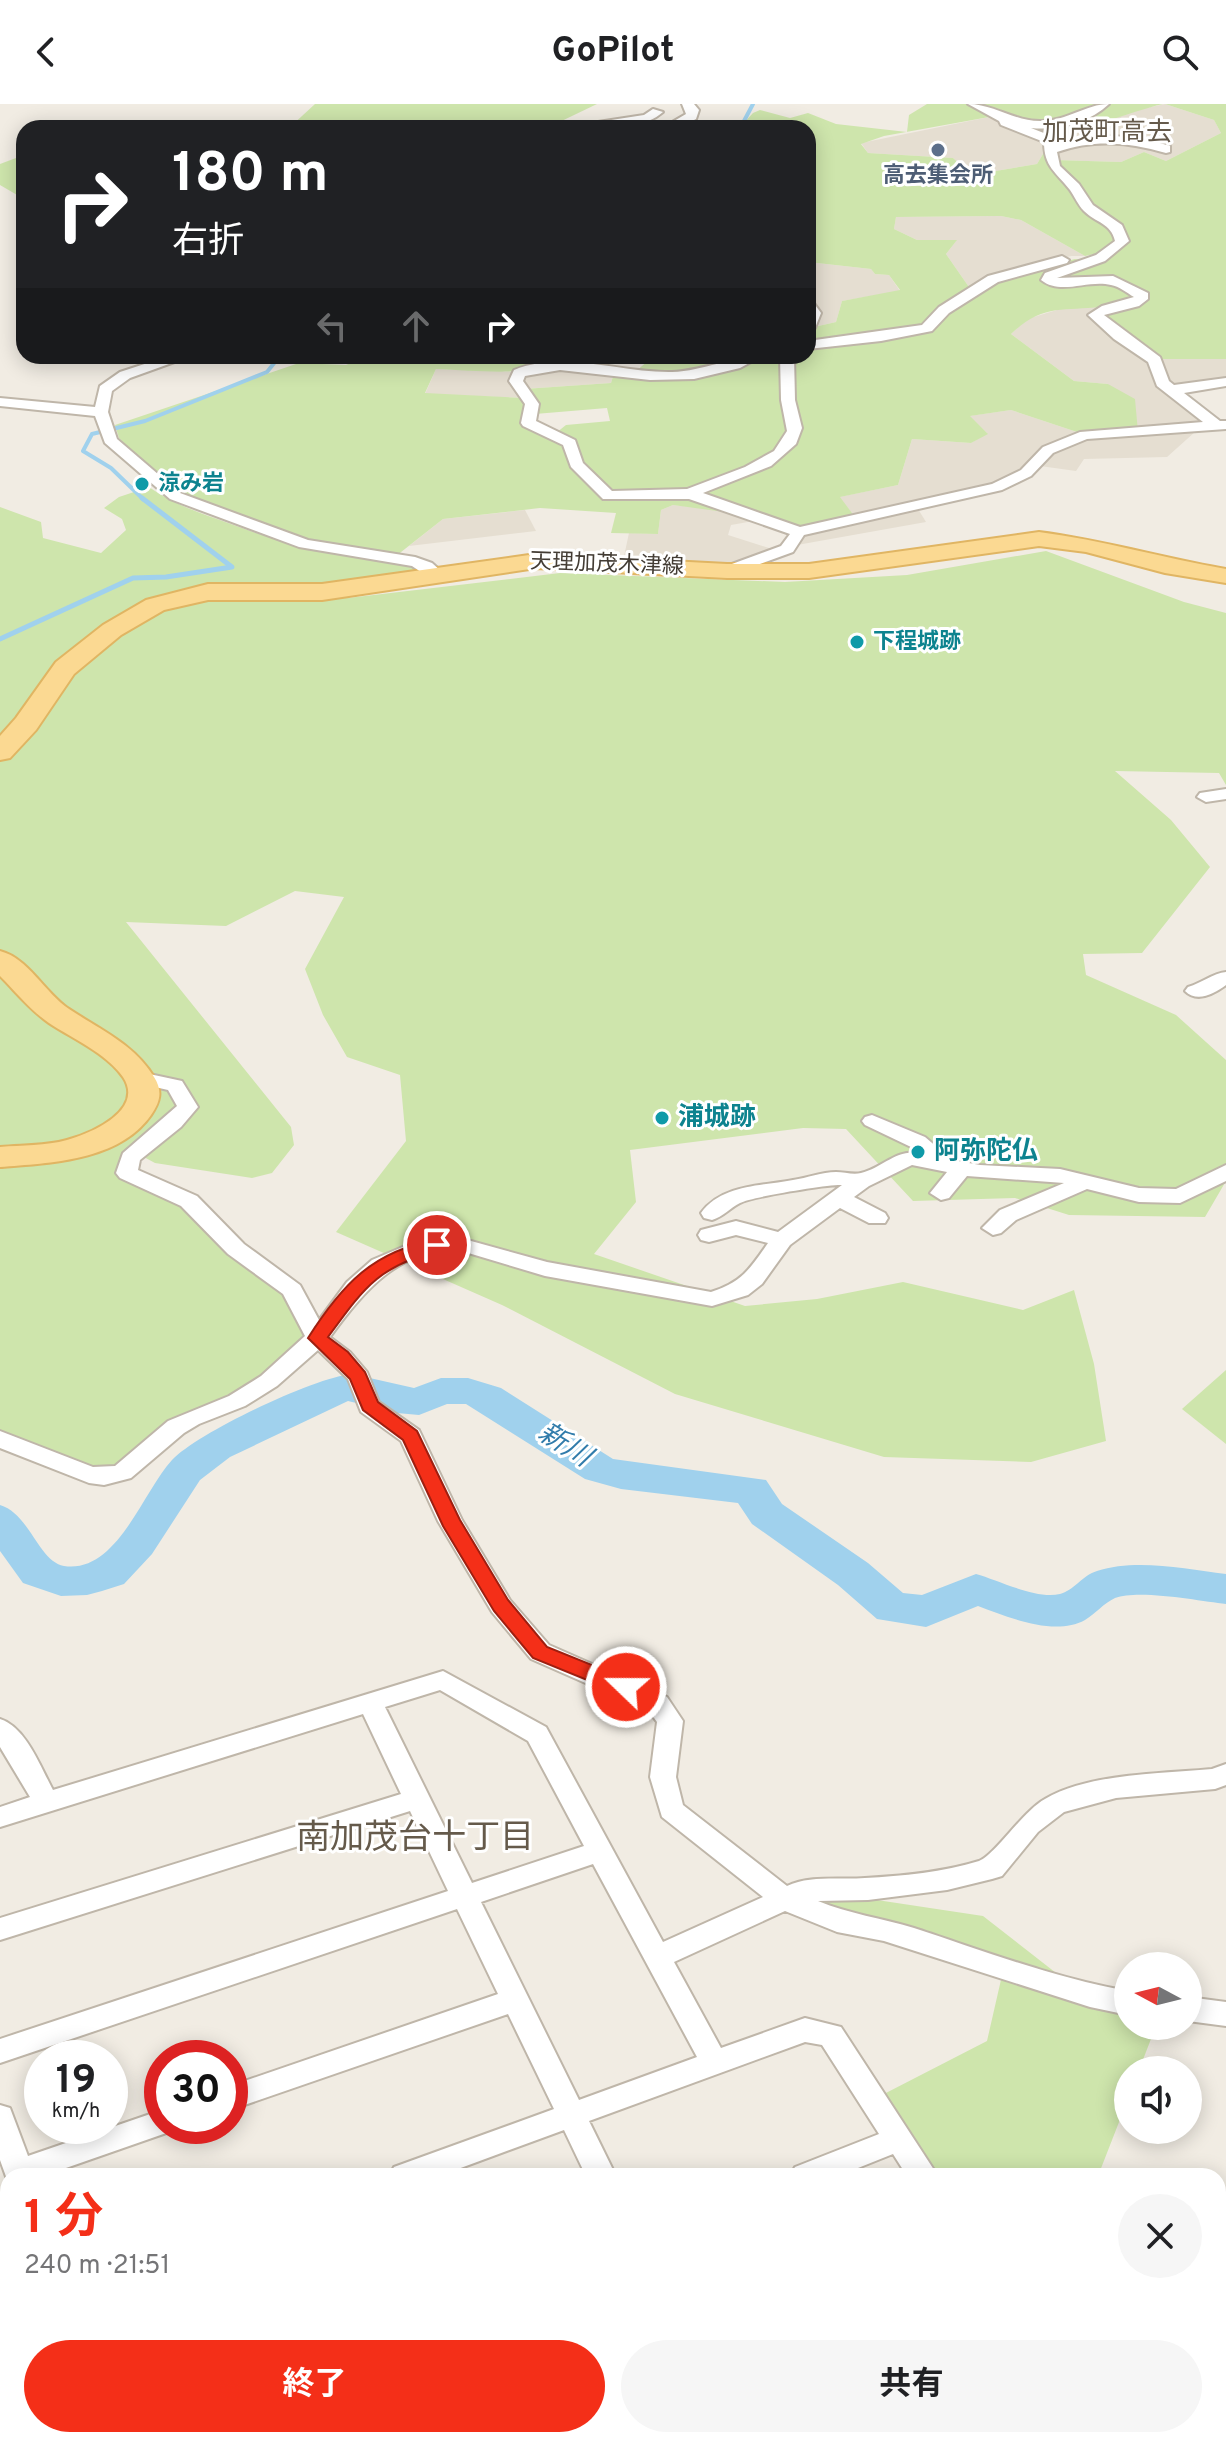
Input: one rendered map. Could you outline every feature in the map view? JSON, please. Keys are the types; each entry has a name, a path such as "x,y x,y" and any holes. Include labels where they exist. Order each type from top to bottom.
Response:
{"main road":[{"name":"天理加茂木津線","path":"0,752 26,724 65,668 112,630 155,605 208,592 322,592 536,561 791,572 1039,539 1076,543 1165,566 1226,576"},
{"path":"0,960 39,1001 108,1048 140,1078 144,1088 142,1106 135,1117 114,1131 68,1150 0,1157"}],"street":[{"path":"686,120 693,110 688,104"},
{"path":"974,104 1005,122 1050,140 1051,165 1075,188 1086,206 1113,221 1119,229 1119,246 1077,269 1050,276 1048,280 1057,283 1113,280 1141,294 1143,299 1138,302 1100,310 1095,315 1158,363 1159,380 1221,425"},
{"path":"1005,122 1050,126 1084,115 1103,104"},
{"path":"635,120 657,112"},
{"path":"1050,150 1068,143 1115,138 1166,149"},
{"path":"816,344 927,328 944,310 993,279 1073,257 1093,259"},
{"path":"160,364 116,379 105,389 104,423 110,440 123,454 175,496 305,544 415,562 436,575"},
{"path":"737,364 704,374 635,373 557,365 525,370 517,377 517,386 532,404 528,423 570,443 576,464 603,493 615,497 690,494 799,532 997,487 1026,473 1048,450 1085,435 1147,433 1221,425"},
{"path":"690,494 768,462 790,441 794,429 788,405 787,364"},
{"path":"1172,390 1226,382"},
{"path":"0,402 104,423"},
{"path":"727,571 787,549 799,532"},
{"path":"1206,797 1226,794"},
{"path":"1195,991 1207,990 1225,977"},
{"path":"140,1078 175,1085 188,1107 174,1123 130,1158 127,1173 170,1191 202,1211 236,1249 292,1290 317,1338 342,1357 359,1377 369,1406 411,1436 450,1521 501,1606 540,1652 658,1704 670,1721 663,1777 671,1810 783,1898 837,1921 884,1930 1090,1996 1114,2000"},
{"path":"872,1121 918,1142 954,1168"},
{"path":"0,1439 89,1475 115,1475 191,1418 237,1401 269,1381 317,1338 355,1287 371,1272 420,1248 453,1243 545,1269 712,1299 740,1290 754,1279 782,1240 862,1181 909,1158 954,1168 1060,1176 1139,1195 1180,1196 1226,1172"},
{"path":"941,1193 954,1168"},
{"path":"712,1213 733,1198 776,1187 788,1188 834,1178 862,1181"},
{"path":"993,1228 1008,1215 1083,1183"},
{"path":"840,1199 877,1218"},
{"path":"709,1235 736,1228 782,1240"},
{"path":"0,1817 443,1680 537,1734 714,2062"},
{"path":"370,1702 597,2168"},
{"path":"0,1729 20,1754 46,1802"},
{"path":"656,1958 802,1891 857,1890 947,1879 992,1868 1029,1825 1055,1805 1084,1795 1116,1788 1215,1779 1226,1774"},
{"path":"0,1929 417,1799"},
{"path":"0,2051 600,1851"},
{"path":"248,2092 515,2000"},
{"path":"1202,2011 1226,2014"},
{"path":"425,2168 805,2030 831,2035 918,2168"},
{"path":"0,2117 17,2168"},
{"path":"36,2168 144,2129"},
{"path":"825,2168 898,2139"}],"shaded area":[{"path":"1165,104 1214,120 1221,133 1166,161 1144,152 1121,162 1054,160 1042,133 1108,121 1127,112"},
{"path":"989,117 1046,141 1046,149 1037,164 972,175 953,158 868,153 861,143"},
{"path":"1001,216 1021,220 1085,256 1071,256 1016,270 971,290 946,254 956,241 917,240 894,229 896,217"},
{"path":"816,263 871,269 875,274 889,275 900,291 842,301 836,322 816,327"},
{"path":"1070,306 1102,307 1090,315 1150,361 1157,384 1207,422 1138,432 1108,384 1074,381 1011,334 1027,319"},
{"path":"1159,359 1226,359 1226,381 1173,387 1166,383"},
{"path":"542,368 614,373 611,383 524,389 521,377"},
{"path":"436,369 515,372 524,398 425,394"},
{"path":"1011,410 1083,434 994,485 855,517 839,497 898,485 912,439 971,443 987,433 969,416"},
{"path":"1196,431 1167,457 1084,459 1076,471 1040,466 1052,451 1087,437"},
{"path":"673,505 715,509 759,520 731,525 728,535 775,550 728,566 623,561 629,533 658,534 661,510"},
{"path":"918,509 926,522 797,545 803,533"},
{"path":"525,510 536,531 409,546 443,519"}],"green space":[{"path":"315,104 597,104 564,120 298,120"},
{"path":"927,104 968,104 989,117 907,132 909,115"},
{"path":"980,104 1098,104 1069,118 1039,122 1009,117"},
{"path":"1108,104 1163,104 1077,129 1059,131 1025,127 1098,111"},
{"path":"1165,104 1226,104 1226,359 1159,359 1099,315 1145,294 1123,283 1092,279 1056,281 1053,277 1080,270 1124,244 1120,223 1094,210 1054,160 1121,162 1144,152 1166,161 1221,133 1214,120"},
{"path":"760,110 790,118 808,113 836,124 906,132 861,144 868,153 953,158 972,175 1037,164 1046,149 1050,169 1107,220 1117,243 1104,252 1085,256 1021,220 1001,216 896,217 894,229 917,240 957,240 946,254 971,290 927,325 816,342 816,327 836,322 842,301 900,290 889,275 875,274 871,269 816,263 816,120 746,120"},
{"path":"16,158 16,194 0,185 0,164"},
{"path":"1075,259 1083,260 1044,276 1043,280 1112,282 1138,296 1106,306 1043,313 1011,334 1074,381 1108,384 1135,399 1138,432 1083,434 1011,410 970,416 988,434 971,443 912,439 898,485 840,497 855,517 800,528 699,493 787,451 793,405 791,364 816,364 816,346 930,329 980,291 1034,270"},
{"path":"296,364 561,364 492,372 436,369 425,393 524,398 528,404 523,421 559,440 606,498 689,496 739,514 673,505 661,510 658,534 611,533 616,513 540,508 443,519 396,556 311,540 183,493 132,452 119,438 115,425"},
{"path":"644,364 730,364 708,370 636,371"},
{"path":"784,364 790,429 771,457 687,493 611,494 556,433 566,425 610,421 607,408 535,414 524,389 611,383 614,373 707,374 742,365"},
{"path":"149,487 187,508 251,531 320,550 414,565 417,573 136,608 0,744 0,507 41,522 43,538 101,553 126,530 122,519 104,508 119,497"},
{"path":"1046,551 1184,602 1226,613 1226,785 1219,773 1115,771 1171,820 1210,867 1142,953 1083,954 1086,975 1176,1015 1226,1060 1226,1181 1205,1217 1069,1215 1015,1198 913,1201 846,1129 803,1128 630,1150 636,1202 594,1254 745,1306 817,1299 903,1282 1023,1310 1074,1290 1094,1364 1106,1441 1031,1462 884,1457 675,1394 502,1305 336,1232 406,1141 400,1075 347,1057 323,1015 305,969 344,897 295,891 226,926 126,922 291,1127 294,1145 272,1173 252,1178 155,1163 142,1156 121,1166 167,1193 287,1291 312,1336 263,1379 105,1472 0,1433 0,1163 152,1112 77,1019 0,954 0,757 57,685 142,618 193,599 348,598 560,573 785,582 907,575"},
{"path":"0,967 124,1075 134,1093 129,1110 79,1140 0,1150"},
{"path":"1226,1370 1226,1444 1182,1409"},
{"path":"857,1897 983,1916 1065,1980 810,1902"},
{"path":"1003,1971 1114,2003 1114,2040 1151,2040 1144,2056 1114,2056 1114,2135 1101,2168 932,2168 882,2095 987,2041"}],"waterway":[{"path":"745,120 753,104"},
{"path":"144,500 111,468 83,451 92,434 145,421 267,372 273,364"},
{"path":"0,639 133,578 166,577 232,567 142,498"},
{"name":"新川","path":"0,1520 38,1572 61,1581 87,1580 109,1573 137,1544 186,1470 216,1447 341,1388 352,1387 397,1400 419,1402 441,1391 468,1391 487,1397 599,1469 621,1475 751,1490 767,1514 853,1574 892,1608 926,1611 976,1589 1027,1607 1068,1610 1107,1583 1159,1581 1226,1589"}],"place":[{"name":"高去集会所","path":"938,150"},
{"name":"涼み岩","path":"142,484"},
{"name":"下程城跡","path":"857,642"},
{"name":"浦城跡","path":"662,1118"},
{"name":"阿弥陀仏","path":"918,1152"}],"district":[{"name":"加茂町高去","path":"1107,133"},
{"name":"南加茂台十丁目","path":"415,1839"}],"route":[{"path":"437,1245 420,1248 380,1265 355,1287 317,1338 342,1357 359,1377 369,1406 411,1436 450,1521 501,1606 540,1652 626,1687"}]}
